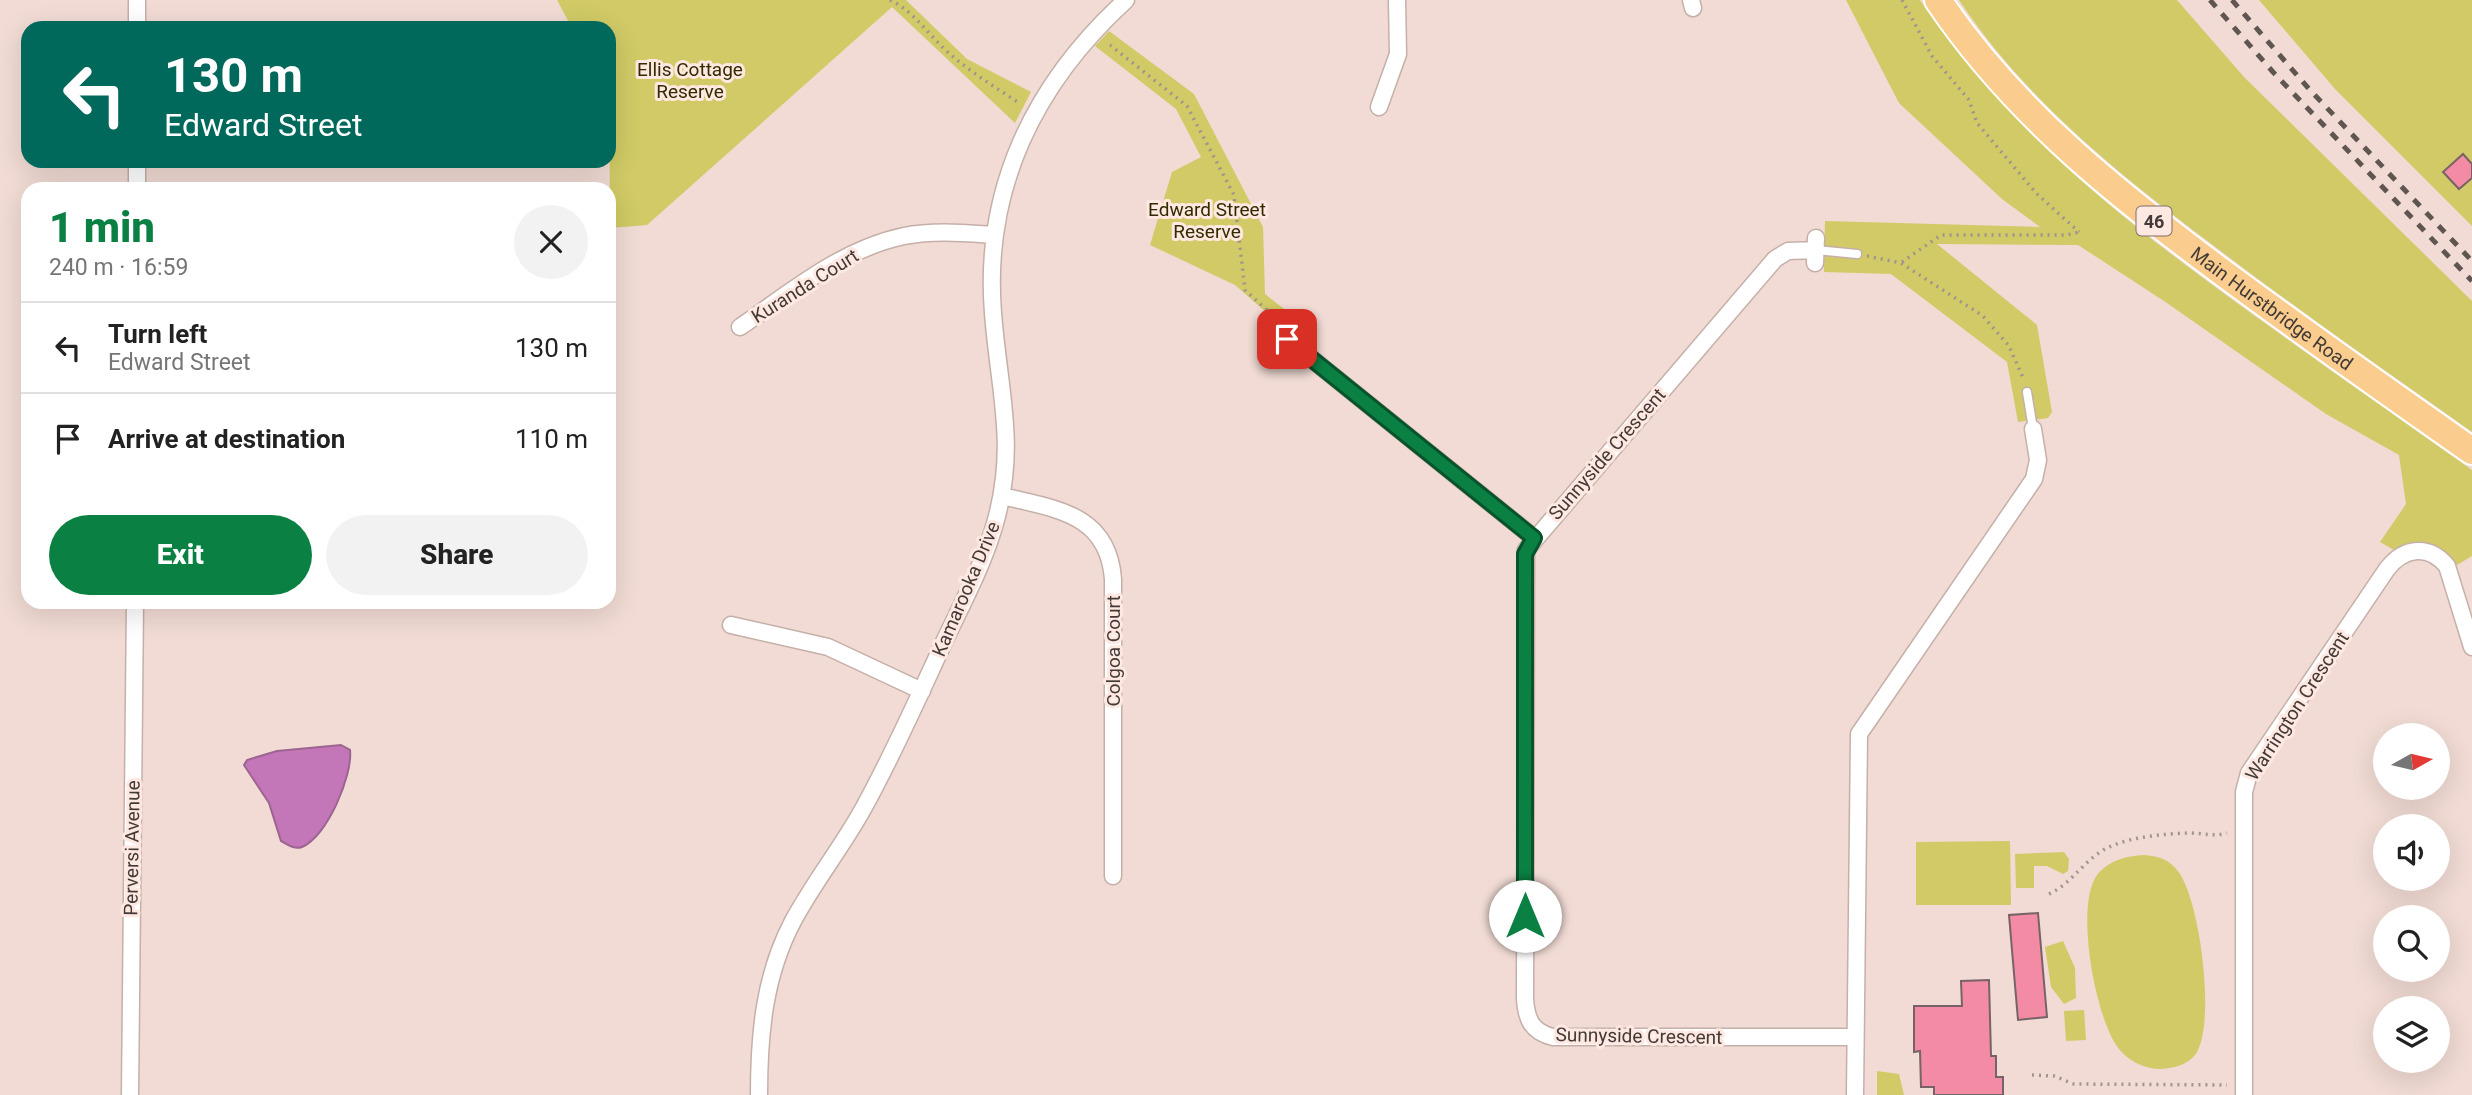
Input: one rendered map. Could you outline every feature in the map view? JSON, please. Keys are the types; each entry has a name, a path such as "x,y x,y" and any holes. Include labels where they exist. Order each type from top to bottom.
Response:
{"main road":[{"name":"Main Hurstbridge Road","path":"1938,0 2002,82 2099,176 2222,272 2472,451"}],"street":[{"path":"137,0 137,21"},
{"name":"Kamarooka Drive","path":"759,1095 761,1028 775,963 793,921 872,792 922,691 985,553 1002,496 1007,429 993,314 995,235 1009,174 1034,113 1068,59 1126,0"},
{"path":"1379,107 1398,54 1396,0"},
{"name":"Kuranda Court","path":"740,327 819,273 876,244 920,234 995,235"},
{"name":"Sunnyside Crescent","path":"1815,250 1788,251 1775,258 1534,538 1525,554 1525,998 1527,1017 1533,1027 1544,1035 1562,1038 1855,1037"},
{"path":"1288,337 1534,538"},
{"path":"1855,1095 1858,734 2034,479 2038,460 2033,429"},
{"name":"Colgoa Court","path":"1002,496 1061,510 1077,518 1097,534 1110,559 1113,579 1113,876"},
{"name":"Warrington Crescent","path":"2244,1095 2244,792 2249,773 2387,569 2402,554 2425,551 2438,556 2447,566 2472,647"},
{"name":"Perversi Avenue","path":"130,1095 135,609"},
{"path":"731,625 828,646 922,691"}],"lane":[{"path":"1815,250 1857,254"},
{"path":"2027,392 2033,429"}],"path":[{"path":"892,0 906,9 948,52 974,73 1034,113"},
{"path":"1901,263 1941,235 2067,235 2079,232 2036,193 1977,123 1969,100 1932,56 1902,0"},
{"path":"1110,45 1187,106 1234,195 1245,290 1288,337"},
{"path":"1857,254 1901,263 1983,316 1996,328 2017,361 2027,392"},
{"path":"2049,894 2064,885 2090,858 2117,844 2164,835 2195,833 2211,836 2229,832"},
{"path":"2032,1075 2054,1076 2074,1084 2229,1085"}],"green space":[{"name":"Ellis Cottage Reserve","path":"557,0 906,0 967,59 1031,92 1015,123 892,7 647,225 616,228 616,182 610,182 610,168 616,168 616,21 568,21"},
{"path":"1846,0 1920,0 1992,93 2073,173 2116,210 2255,316 2472,470 2472,556 2457,565 2436,547 2412,544 2394,550 2380,542 2406,504 2399,455 2326,414 2164,301 2078,245 1937,244 2037,325 2052,412 2048,418 2018,422 2007,362 1891,274 1824,272 1825,221 2040,227 2002,199 1899,103"},
{"path":"1959,0 2177,0 2244,77 2472,301 2472,432 2344,342 2146,194 2045,104 1985,37"},
{"path":"2259,0 2472,0 2472,226 2335,89"},
{"name":"Edward Street Reserve","path":"1109,31 1194,94 1263,227 1265,294 1293,316 1284,328 1235,285 1150,245 1172,172 1201,157 1176,109 1095,46"},
{"path":"2010,841 2011,905 1916,905 1916,842"},
{"path":"2064,852 2069,859 2068,871 2063,874 2047,866 2034,866 2034,888 2016,888 2015,854"},
{"path":"2144,855 2158,857 2170,863 2185,884 2193,906 2203,962 2205,1018 2201,1040 2195,1055 2184,1064 2161,1069 2133,1061 2123,1054 2111,1035 2096,990 2088,937 2090,891 2097,875 2119,860"},
{"path":"2063,941 2075,968 2076,998 2064,1004 2051,987 2045,947"},
{"path":"2084,1010 2086,1040 2066,1041 2064,1011"},
{"path":"1877,1071 1899,1074 1904,1095 1877,1095"}],"shaded area":[{"path":"341,745 350,750 350,761 343,789 329,819 311,841 302,847 293,847 281,841 269,803 244,765 247,760 277,751"}],"building":[{"path":"2463,154 2472,164 2472,178 2459,189 2443,172"},
{"path":"2038,913 2047,1017 2018,1020 2009,915"},
{"path":"1989,980 1991,1056 1996,1056 1996,1077 2003,1077 2003,1095 1934,1095 1934,1087 1921,1087 1920,1051 1914,1052 1914,1006 1962,1006 1961,981"}],"railway":[{"path":"2210,0 2273,72 2472,281"},
{"path":"2232,0 2309,89 2472,261"}],"route":[{"path":"1287,339 1534,538 1525,554 1525,916"}]}
